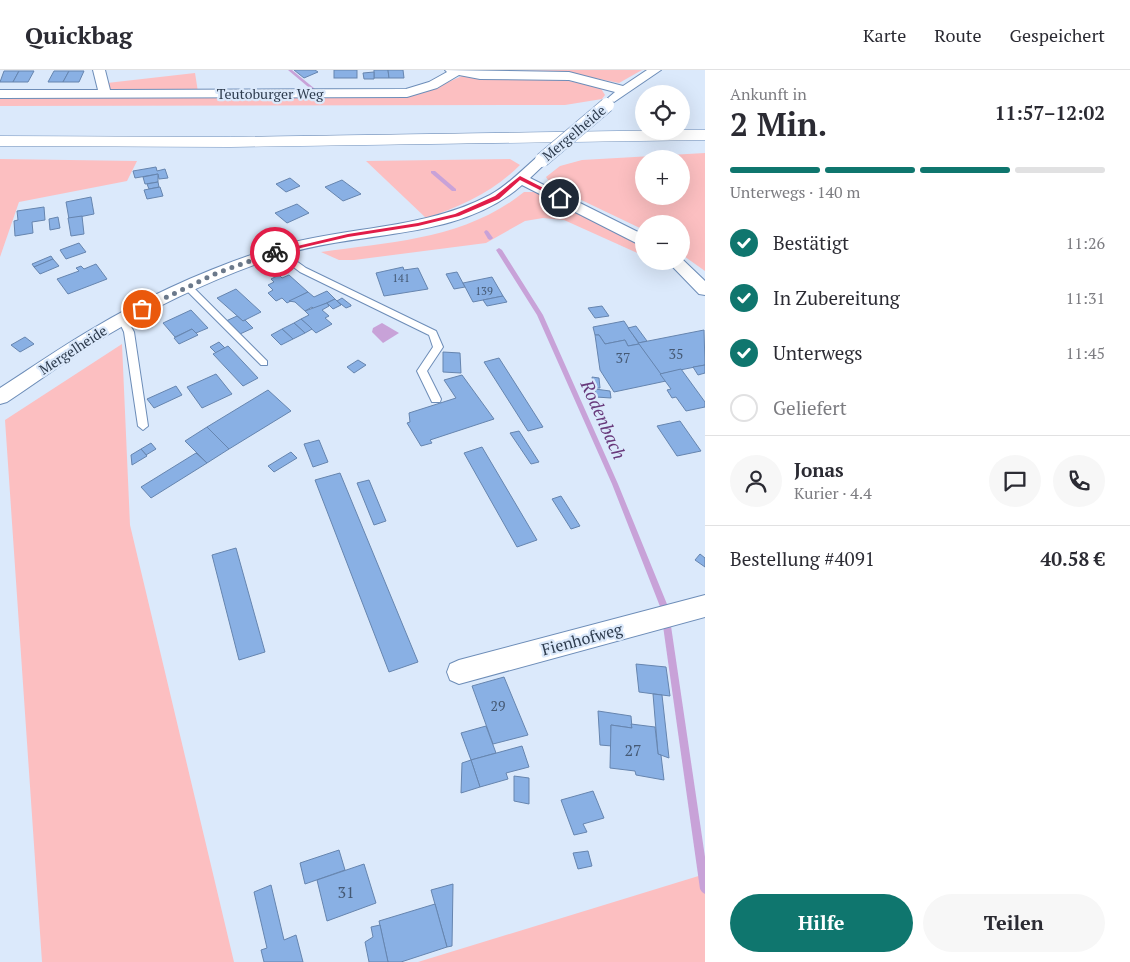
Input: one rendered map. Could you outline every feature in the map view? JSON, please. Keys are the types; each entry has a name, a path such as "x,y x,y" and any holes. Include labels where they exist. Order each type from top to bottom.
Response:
{"highway":[{"path":"690,122 705,121"},
{"path":"0,126 217,128 635,122"},
{"path":"0,141 230,142 705,135"}],"street":[{"path":"99,70 105,95"},
{"name":"Mergelheide","path":"0,397 123,319 217,273 278,251 457,215 497,198 623,90 655,70"},
{"name":"Teutoburger Weg","path":"0,94 105,95 407,92 433,86 454,71 480,75 569,76 623,90"},
{"path":"520,178 635,237"},
{"path":"684,270 705,290"},
{"name":"Fienhofweg","path":"459,672 705,606"}],"lane":[{"path":"278,251 303,270 433,333 438,347 422,371 436,399"},
{"path":"188,287 264,363"},
{"path":"123,319 129,332 143,426"}],"shaded area":[{"path":"516,70 642,70 619,83 560,71"},
{"path":"195,73 198,92 110,91 107,83"},
{"path":"462,76 553,78 600,87 605,95 602,99 565,105 0,106 0,97 399,96 426,92"},
{"path":"705,153 705,271 690,260 690,215 635,215 635,226 552,186 546,177 560,166 582,160 635,157 635,205 690,205 690,154"},
{"path":"0,159 137,161 127,181 19,202 0,257"},
{"path":"510,159 520,165 499,183 464,203 426,218 366,161"},
{"path":"524,192 540,192 635,242 635,252 564,220 543,218 525,221 486,243 354,260 339,260 321,252 427,236 478,220 502,208"},
{"path":"382,323 399,333 383,343 372,332 373,328"},
{"path":"122,344 130,525 234,962 42,962 5,420"},
{"path":"705,874 705,962 418,962"}],"building":[{"path":"294,70 315,70 318,72 304,78"},
{"path":"334,70 357,70 357,78 334,78"},
{"path":"374,70 388,70 389,78 374,78"},
{"path":"388,70 403,70 404,78 389,78"},
{"path":"4,71 19,71 13,82 0,82"},
{"path":"19,71 34,71 28,82 13,82"},
{"path":"54,71 69,71 63,82 48,82"},
{"path":"69,71 84,71 79,82 63,82"},
{"path":"374,72 374,79 364,79 363,73"},
{"path":"156,167 157,171 165,169 168,178 159,179 158,174 135,178 133,171"},
{"path":"158,174 158,182 145,184 143,177"},
{"path":"290,178 300,186 286,192 276,184"},
{"path":"342,180 361,194 343,201 325,187"},
{"path":"158,182 159,187 149,189 147,184"},
{"path":"160,187 163,196 147,199 144,190"},
{"path":"91,197 94,214 69,219 66,202"},
{"path":"297,204 309,213 287,223 275,213"},
{"path":"44,207 45,220 32,222 33,233 15,236 14,221 18,220 17,211"},
{"path":"82,216 84,234 71,236 68,218"},
{"path":"58,217 60,228 50,230 49,219"},
{"path":"79,243 86,252 66,259 60,250"},
{"path":"51,256 53,259 34,267 32,264"},
{"path":"53,259 59,266 40,274 34,267"},
{"path":"96,264 107,279 68,294 57,279 79,271 76,268 81,266 84,269"},
{"path":"403,267 404,270 418,268 428,289 384,296 376,273"},
{"path":"457,272 465,287 454,289 446,274"},
{"path":"279,275 282,278 289,275 308,292 287,303 282,298 276,301 268,293 273,290 268,285 274,282 271,279"},
{"path":"492,277 503,296 473,302 463,283"},
{"path":"236,289 261,312 243,321 217,298"},
{"path":"327,291 335,299 314,309 312,307 305,311 295,302 289,301 308,292 314,297"},
{"path":"503,296 507,302 487,306 483,300"},
{"path":"342,298 351,306 346,308 337,301"},
{"path":"335,299 341,305 333,309 327,303"},
{"path":"327,303 329,306 322,310 329,316 325,318 332,324 316,333 301,319 309,315 305,311"},
{"path":"602,306 609,316 595,318 588,308"},
{"path":"191,310 208,328 196,333 192,329 175,337 163,323"},
{"path":"237,316 243,321 245,320 253,328 240,334 226,321"},
{"path":"301,319 312,329 305,333 294,323"},
{"path":"624,321 639,344 628,346 625,340 605,344 599,335 595,335 593,327"},
{"path":"294,323 305,333 293,339 282,329"},
{"path":"636,326 647,341 639,343 628,328"},
{"path":"192,329 198,335 179,344 174,338"},
{"path":"282,329 293,339 281,345 271,335"},
{"path":"704,330 705,365 660,374 638,343"},
{"path":"595,335 599,335 605,344 625,340 628,346 639,344 666,381 614,392 600,370"},
{"path":"25,337 34,344 20,352 11,345"},
{"path":"219,342 225,348 216,353 210,347"},
{"path":"228,346 258,378 243,386 213,354"},
{"path":"443,352 460,353 461,373 443,372"},
{"path":"499,358 543,427 528,431 484,362"},
{"path":"358,360 366,365 354,373 347,367"},
{"path":"705,365 705,373 698,375 693,367"},
{"path":"681,369 705,402 705,407 686,411 676,397 672,398 667,390 671,389 660,374"},
{"path":"216,374 232,394 202,408 187,387"},
{"path":"462,375 494,419 430,440 432,443 421,446 407,423 410,422 409,413 456,398 444,380"},
{"path":"592,377 599,378 600,388 594,388"},
{"path":"176,386 182,395 154,408 147,399"},
{"path":"595,389 610,391 611,398 596,397"},
{"path":"268,390 291,411 229,449 207,427"},
{"path":"680,421 701,451 677,456 657,426"},
{"path":"207,427 229,449 207,463 185,441"},
{"path":"519,431 539,462 531,464 510,433"},
{"path":"319,440 328,462 313,467 304,444"},
{"path":"151,443 156,449 146,455 141,449"},
{"path":"482,447 537,540 517,547 464,453"},
{"path":"141,449 147,456 132,465 131,455"},
{"path":"291,452 297,458 274,472 268,466"},
{"path":"196,453 207,463 151,498 141,487"},
{"path":"340,473 418,662 389,672 315,480"},
{"path":"369,480 386,521 374,525 357,483"},
{"path":"561,496 580,526 571,529 552,499"},
{"path":"236,548 265,652 239,660 212,555"},
{"path":"700,554 705,558 705,567 695,560"},
{"path":"636,664 666,667 670,696 639,692"},
{"path":"504,677 528,735 493,744 472,686"},
{"path":"653,694 662,695 669,758 658,754"},
{"path":"598,711 631,716 632,728 611,725 612,746 600,745"},
{"path":"631,724 655,727 658,754 661,755 664,780 636,775 635,771 610,768 611,725 632,728"},
{"path":"486,726 496,753 471,760 461,733"},
{"path":"522,746 529,767 506,773 508,779 480,787 471,760"},
{"path":"471,760 480,787 461,793 462,763"},
{"path":"514,776 529,778 529,804 514,801"},
{"path":"593,791 604,818 583,824 587,832 574,835 561,800"},
{"path":"339,850 345,870 305,884 300,863"},
{"path":"588,851 592,866 578,869 573,853"},
{"path":"364,864 376,903 327,921 317,880"},
{"path":"453,884 452,946 447,947 431,890"},
{"path":"271,885 284,940 296,935 303,962 264,962 261,950 267,948 254,892"},
{"path":"435,904 447,947 401,962 388,962 379,921"},
{"path":"380,925 388,962 369,962 365,942 373,937 371,927"}],"waterway":[{"name":"Rodenbach","path":"290,70 314,90"},
{"name":"Rodenbach","path":"433,172 454,190"},
{"name":"Rodenbach","path":"486,232 490,238"},
{"name":"Rodenbach","path":"499,250 540,315 615,484 665,609"},
{"name":"Rodenbach","path":"667,626 705,889"}],"way so far":[{"path":"142,309 217,273 275,252"}],"route":[{"path":"275,252 348,236 418,225 457,215 497,198 520,178 560,198"}]}
